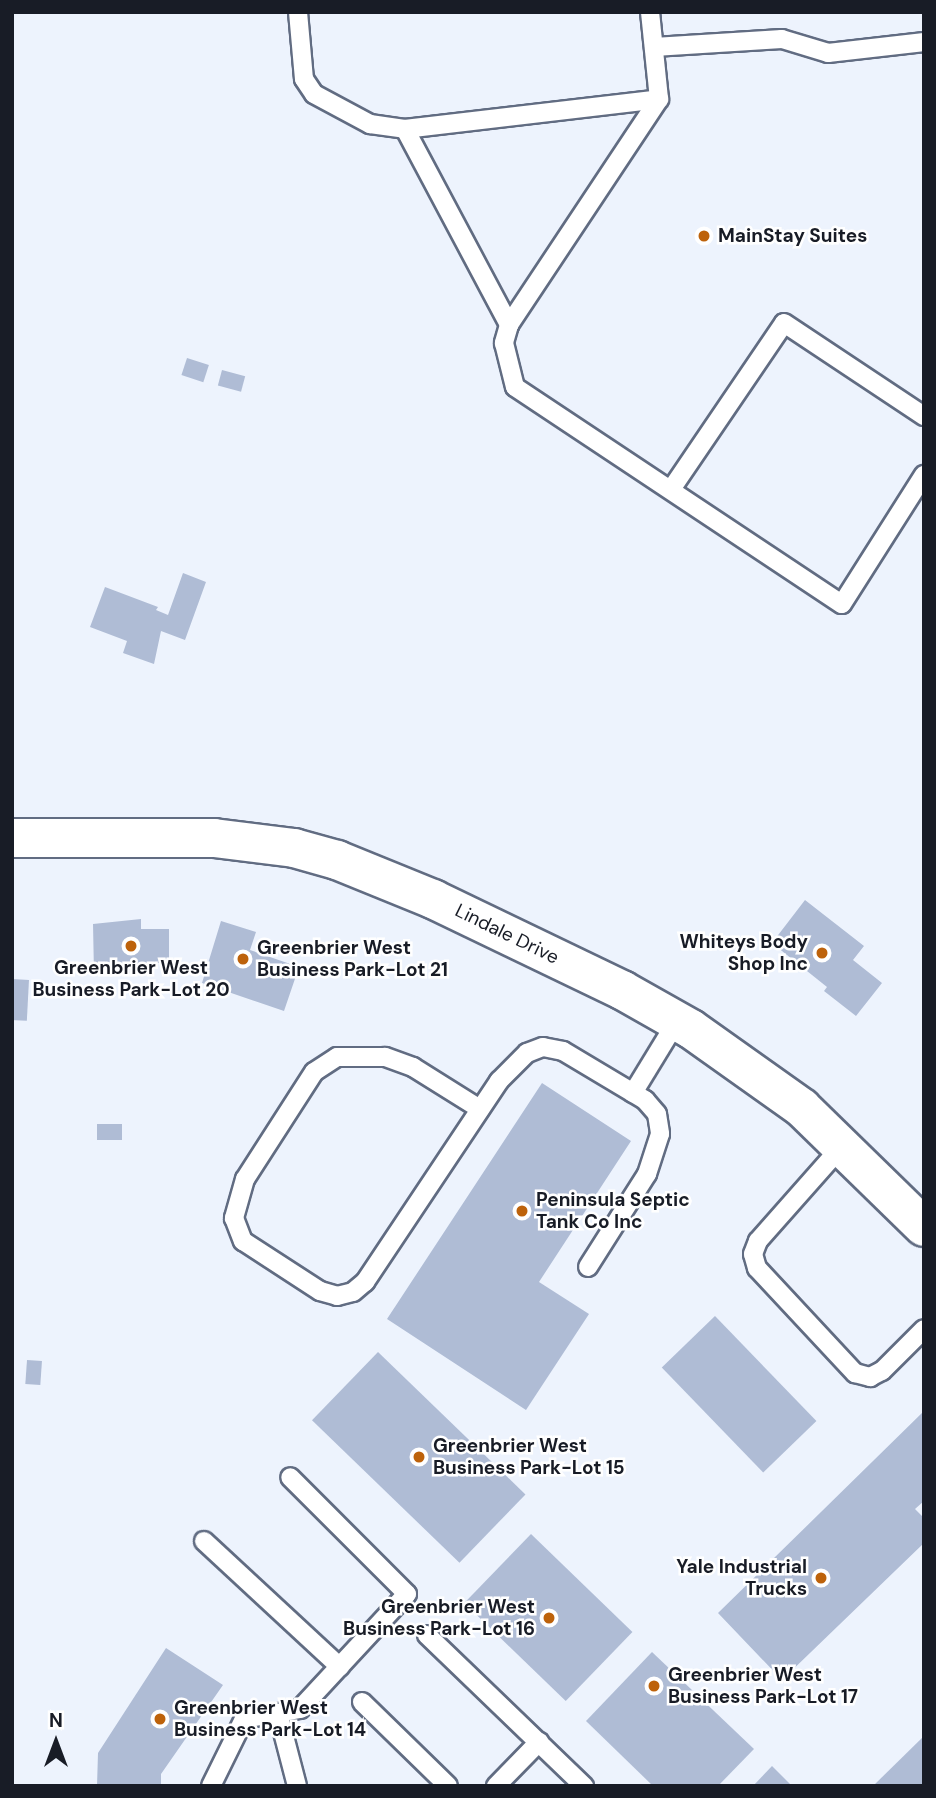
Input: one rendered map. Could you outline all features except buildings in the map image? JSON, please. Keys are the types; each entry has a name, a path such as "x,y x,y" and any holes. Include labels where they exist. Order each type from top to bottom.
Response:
{"street":[{"name":"Lindale Drive","path":"12,838 214,838 316,854 433,898 677,1021 780,1090 842,1146 924,1227"}],"lane":[{"path":"298,12 304,79 314,94 370,124 405,130 659,99"},
{"path":"650,12 659,99 509,325 505,343 515,387 529,401 672,488 842,604 924,475"},
{"path":"654,47 782,38 828,53 924,42"},
{"path":"405,130 509,325"},
{"path":"672,488 784,323 924,416"},
{"path":"634,1093 677,1021"},
{"path":"480,1109 413,1067 385,1057 337,1057 314,1072 245,1179 234,1217 243,1241 320,1291 337,1296 353,1292 365,1282 510,1067 543,1047 563,1051 634,1093 657,1114 660,1134 647,1174 588,1267"},
{"path":"842,1146 758,1241 753,1254 757,1268 856,1373 870,1377 882,1371 924,1329"},
{"path":"211,1786 244,1719 300,1709 407,1594 290,1477"},
{"path":"204,1541 340,1667"},
{"path":"427,1635 584,1786"},
{"path":"362,1702 448,1786"},
{"path":"278,1713 297,1786"},
{"path":"496,1786 539,1742"}],"place":[{"name":"MainStay Suites","path":"704,236"},
{"name":"Greenbrier West Business Park-Lot 20","path":"131,946"},
{"name":"Whiteys Body Shop Inc","path":"822,953"},
{"name":"Greenbrier West Business Park-Lot 21","path":"243,959"},
{"name":"Peninsula Septic Tank Co Inc","path":"522,1211"},
{"name":"Greenbrier West Business Park-Lot 15","path":"419,1457"},
{"name":"Yale Industrial Trucks","path":"821,1578"},
{"name":"Greenbrier West Business Park-Lot 16","path":"549,1618"},
{"name":"Greenbrier West Business Park-Lot 17","path":"654,1686"},
{"name":"Greenbrier West Business Park-Lot 14","path":"160,1719"}]}
